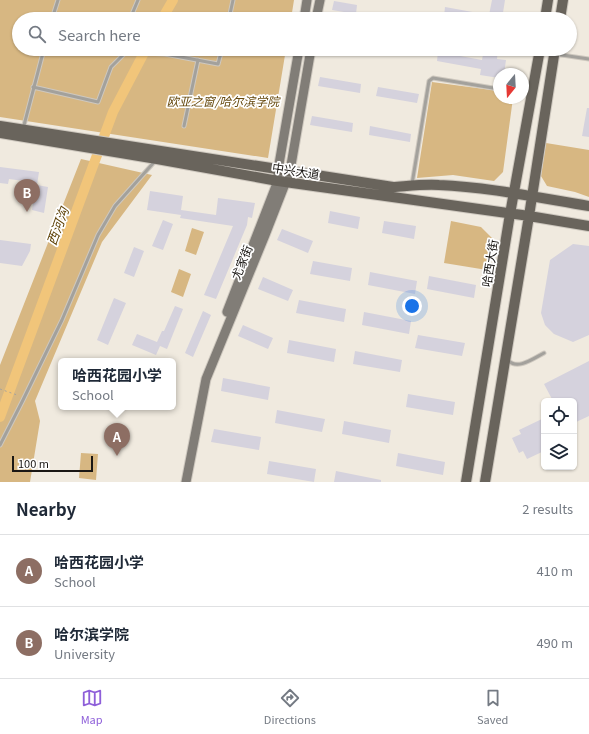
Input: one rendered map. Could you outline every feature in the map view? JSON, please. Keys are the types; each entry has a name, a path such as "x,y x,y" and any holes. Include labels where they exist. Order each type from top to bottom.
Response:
{"main road":[{"path":"305,12 307,0"},
{"path":"317,12 320,0"},
{"path":"546,12 548,0"},
{"path":"561,12 563,0"},
{"name":"尤家街","path":"186,482 206,378 282,181 278,170 298,56"},
{"name":"尤家街","path":"182,482 202,378 282,181 290,171 310,56"},
{"name":"哈西大街","path":"466,482 514,194 529,94 538,56"},
{"path":"485,482 530,216 553,56"},
{"name":"中兴大道","path":"0,126 114,148 290,171 393,187 437,185 450,186 589,206"},
{"name":"中兴大道","path":"0,133 64,139"},
{"name":"中兴大道","path":"114,148 157,159 282,181 530,216 589,226"}],"lane":[{"path":"54,12 58,0"},
{"path":"133,12 138,0"},
{"path":"230,12 233,0"},
{"path":"23,130 42,56"},
{"path":"33,88 98,102 111,67 121,56"},
{"path":"176,56 218,64 220,56"},
{"path":"576,56 589,59"},
{"path":"184,126 198,60"},
{"path":"412,186 429,81 433,78 493,88"},
{"path":"0,445 62,320 98,235 115,206 157,159"},
{"path":"506,356 510,363 519,365 544,353"}],"path":[{"path":"0,389 17,395"}],"green space":[{"name":"欧亚之窗/哈尔滨学院","path":"0,0 294,0 292,12 12,12 12,56 285,56 268,158 0,117"},
{"path":"432,82 493,90 493,104 512,104 503,172 494,181 453,175 417,178"},
{"path":"546,143 589,150 589,197 575,192 547,186 541,176"},
{"path":"81,159 152,175 102,242 35,401 40,421 30,482 0,482 0,365"},
{"path":"451,221 481,227 493,239 487,270 444,263"},
{"path":"192,228 204,232 196,255 185,251"},
{"path":"179,269 191,274 183,297 171,292"},
{"path":"81,453 98,454 96,480 79,478"}],"building":[{"path":"492,0 505,0 503,12 490,12"},
{"path":"334,1 357,5 356,12 332,10"},
{"path":"445,7 472,12 444,12"},
{"path":"438,56 460,56 482,60 483,56 497,56 497,59 506,60 505,68 493,68 493,77 480,75 481,69 437,61"},
{"path":"320,77 361,84 360,93 318,86"},
{"path":"378,87 419,94 417,103 376,96"},
{"path":"587,108 589,108 589,137 582,136"},
{"path":"312,116 353,123 352,132 310,125"},
{"path":"370,126 411,134 410,142 369,135"},
{"path":"0,167 39,172 37,185 48,187 44,213 32,210 35,190 23,189 24,181 9,179 8,184 0,183"},
{"path":"150,191 183,196 181,210 216,215 218,198 255,203 252,218 248,217 247,225 216,299 204,295 233,226 180,218 181,215 147,210"},
{"path":"330,211 360,217 358,229 328,223"},
{"path":"163,220 173,224 163,250 152,246"},
{"path":"384,221 416,226 414,239 382,233"},
{"path":"282,229 313,241 308,253 277,240"},
{"path":"0,240 31,244 30,251 22,266 0,263"},
{"path":"573,244 589,246 589,335 573,342 554,334 545,325 541,313 550,260"},
{"path":"134,247 144,251 134,277 124,273"},
{"path":"313,261 352,268 350,281 310,274"},
{"path":"370,272 417,281 415,294 368,285"},
{"path":"429,276 476,285 474,298 427,289"},
{"path":"263,277 293,290 288,301 258,289"},
{"path":"114,298 126,303 108,345 97,340"},
{"path":"299,300 346,309 344,322 296,313"},
{"path":"175,306 183,309 167,349 160,346 156,355 132,345 137,334 157,342 162,331 164,331"},
{"path":"203,311 211,315 193,357 185,353"},
{"path":"364,312 411,321 409,334 362,325"},
{"path":"243,325 273,338 268,349 238,336"},
{"path":"418,335 465,343 462,356 415,348"},
{"path":"289,340 336,349 334,362 287,353"},
{"path":"355,351 402,360 400,372 353,364"},
{"path":"589,361 589,416 577,422 577,398 551,398 544,384"},
{"path":"223,378 270,387 268,400 221,391"},
{"path":"408,394 455,402 453,415 406,407"},
{"path":"277,410 325,419 322,432 275,423"},
{"path":"541,419 541,452 527,459 523,451 519,453 512,438 521,434 519,430"},
{"path":"344,421 391,430 389,443 342,434"},
{"path":"214,429 261,437 259,450 211,442"},
{"path":"398,453 445,462 443,475 396,466"},
{"path":"269,461 316,469 314,482 267,474"},
{"path":"336,471 381,480 381,482 334,482"}],"waterway":[{"name":"西河沟","path":"166,12 173,0"},
{"name":"西河沟","path":"0,417 113,112 142,56"}],"place":[{"name":"哈尔滨学院","path":"27,212"},
{"name":"哈西花园小学","path":"117,456"}]}
